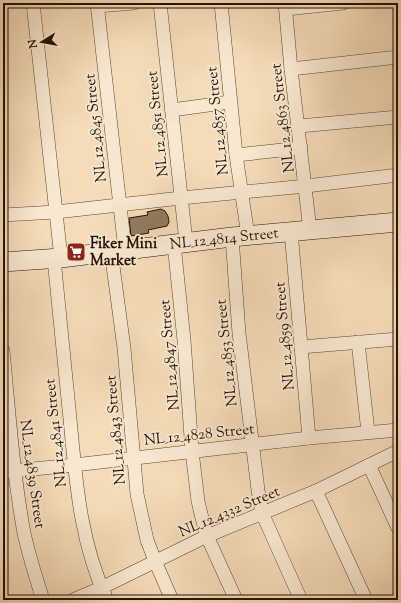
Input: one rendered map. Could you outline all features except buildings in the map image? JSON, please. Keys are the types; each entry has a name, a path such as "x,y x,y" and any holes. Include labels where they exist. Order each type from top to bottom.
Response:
{"street":[{"name":"NL_12_4841 Street","path":"33,3 56,212 57,258 74,465 81,519 88,550 104,594"},
{"path":"97,4 134,3"},
{"name":"NL_12_4851 Street","path":"160,3 181,198 180,243"},
{"name":"NL_12_4857 Street","path":"221,3 230,102 241,192 240,236"},
{"path":"286,6 343,3"},
{"name":"NL_12_4845 Street","path":"97,4 120,205 118,250"},
{"name":"NL_12_4863 Street","path":"286,6 310,230"},
{"path":"292,68 398,57"},
{"path":"172,110 230,102"},
{"path":"299,126 398,117"},
{"path":"236,155 301,148"},
{"path":"3,215 56,212 398,175"},
{"name":"NL_12_4814 Street","path":"3,262 57,258 240,236 398,222"},
{"name":"NL_12_4859 Street","path":"291,231 310,438"},
{"name":"NL_12_4853 Street","path":"240,236 239,333 262,513 301,600"},
{"name":"NL_12_4847 Street","path":"180,243 184,340 192,451 198,501 207,536 236,600"},
{"name":"NL_12_4843 Street","path":"118,250 124,348 137,494 147,540 172,600"},
{"path":"301,347 398,339"},
{"path":"358,342 368,432"},
{"name":"NL_12_4839 Street","path":"3,351 9,472 34,571 44,600"},
{"name":"NL_12_4828 Street","path":"9,472 252,444 398,430"},
{"name":"NL_12_4332 Street","path":"73,600 104,594 155,561 207,536 316,491 398,451"},
{"path":"369,465 398,528"},
{"path":"316,491 366,600"}],"place":[{"name":"Fiker Mini Market","path":"76,252"}]}
